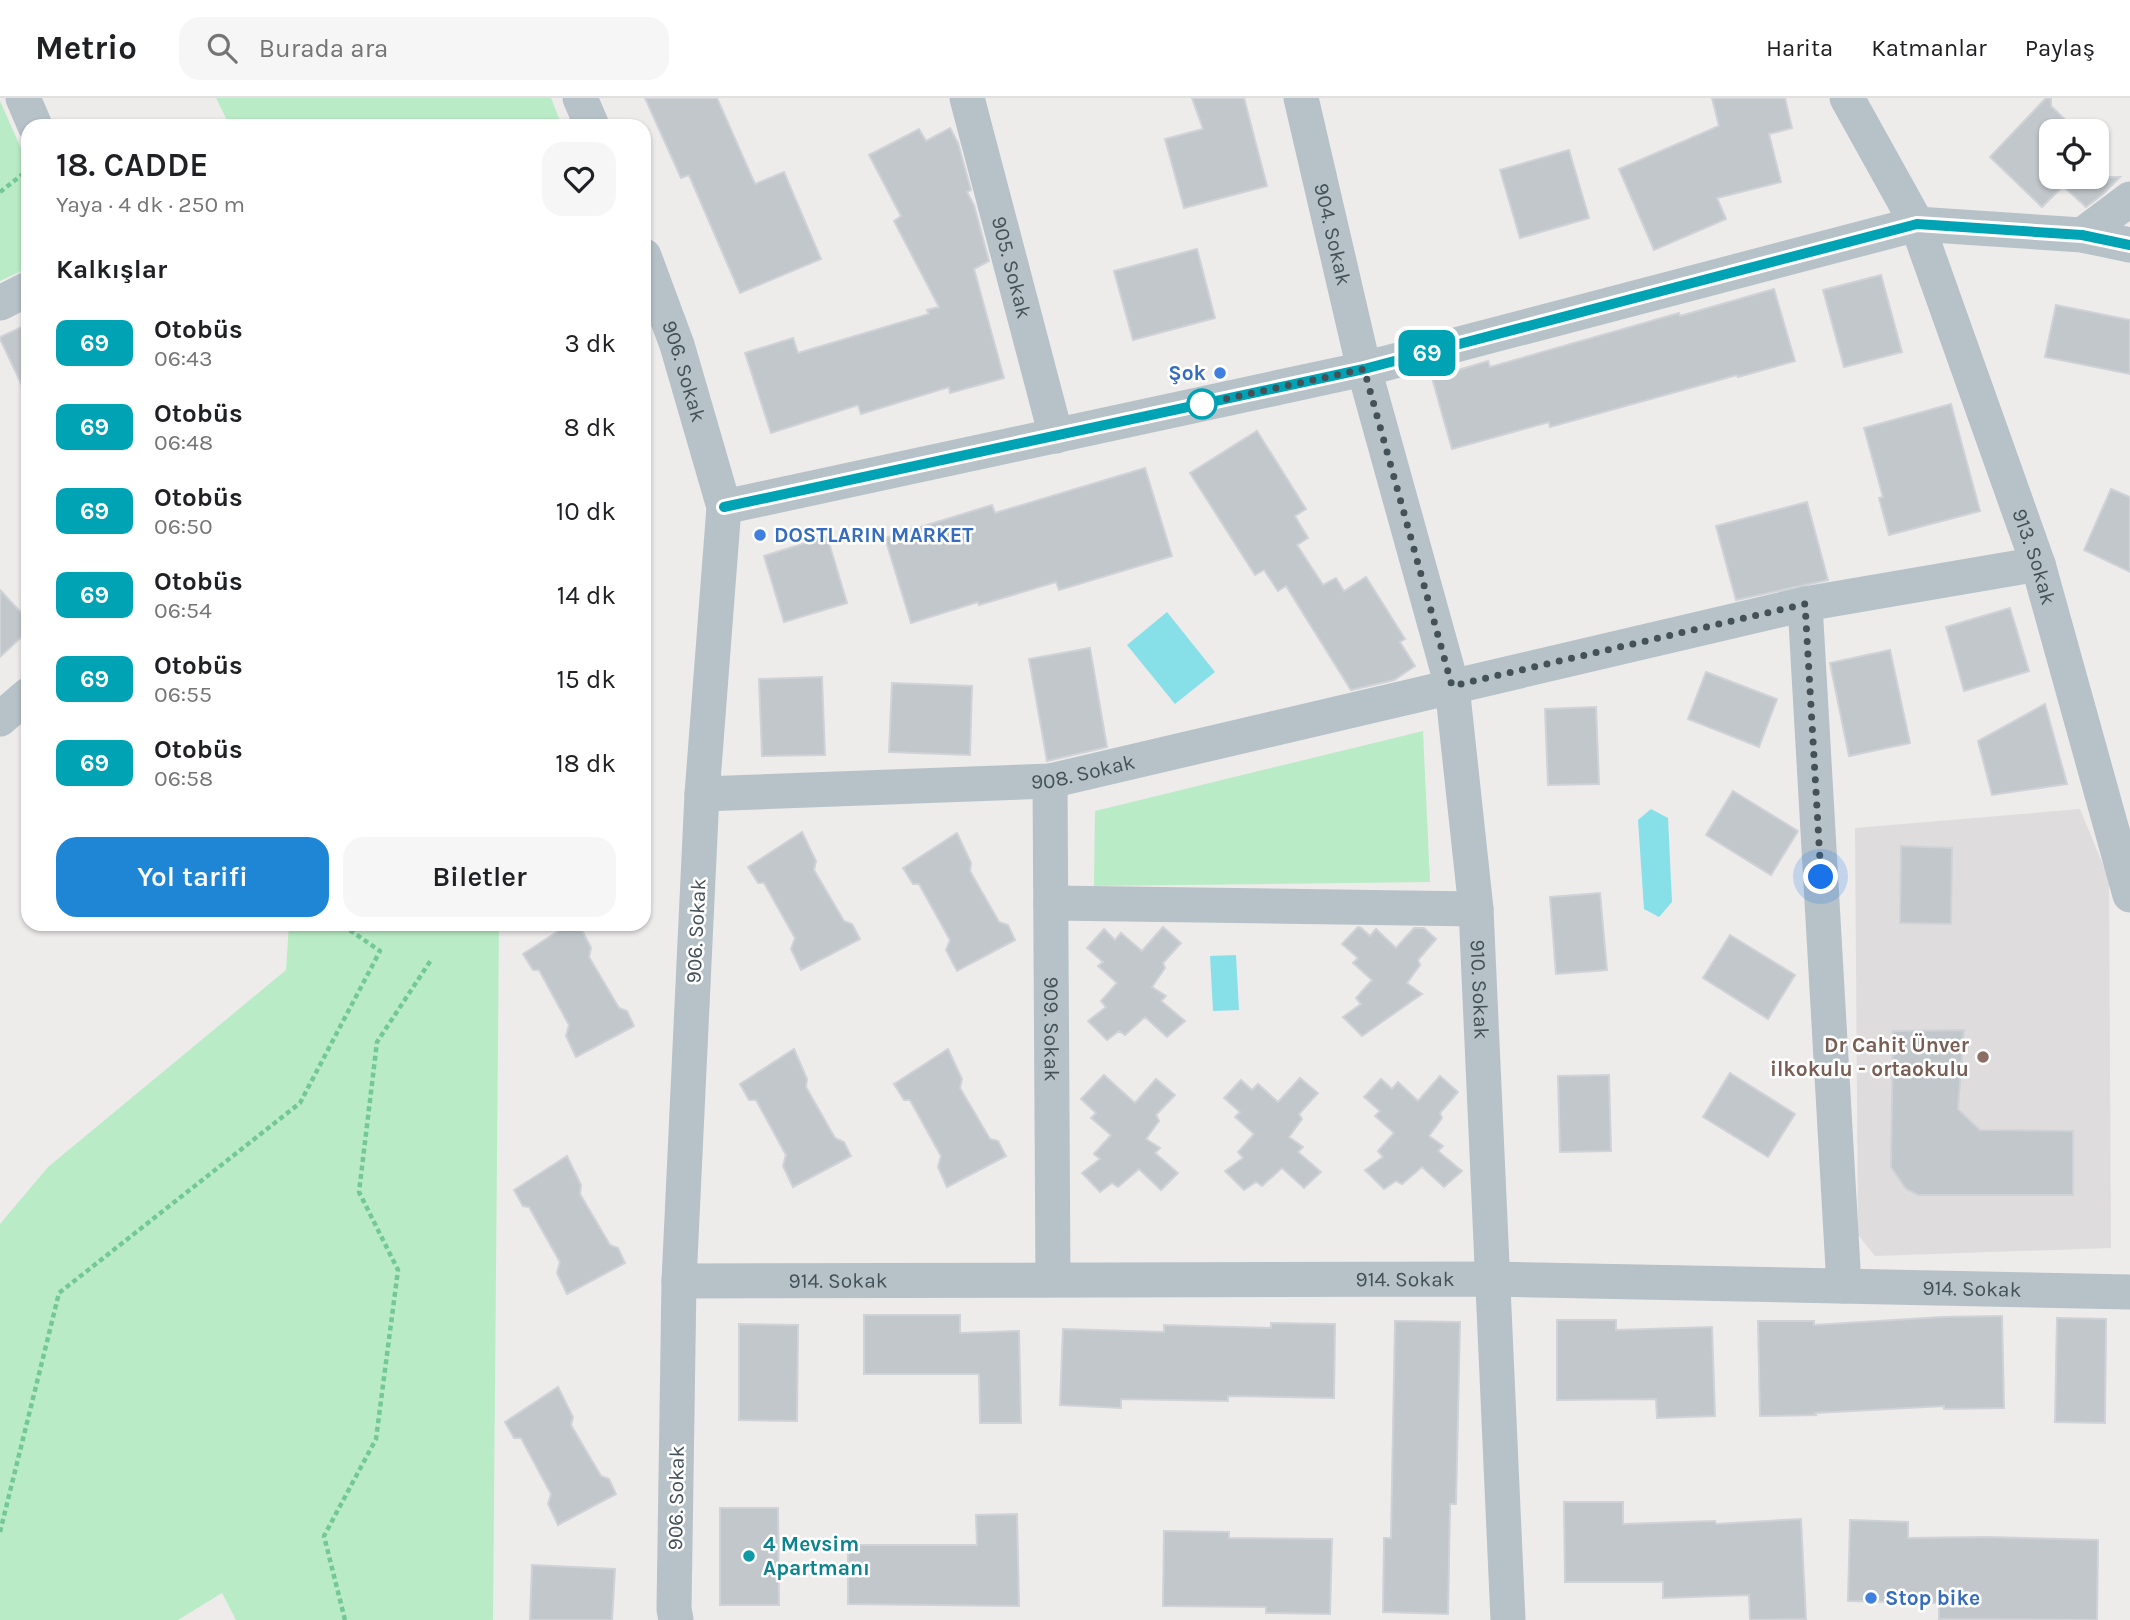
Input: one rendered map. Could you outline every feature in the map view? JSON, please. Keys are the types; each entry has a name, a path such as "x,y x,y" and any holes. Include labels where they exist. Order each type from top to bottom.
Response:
{"street":[{"path":"23,98 32,119"},
{"path":"580,98 589,119"},
{"name":"905. Sokak","path":"967,98 1056,436"},
{"name":"904. Sokak","path":"1301,98 1364,369"},
{"name":"913. Sokak","path":"1847,98 1917,224 2038,564 2130,895"},
{"path":"2082,235 2130,199"},
{"path":"724,507 1364,369 1917,224 2082,235 2130,245"},
{"path":"0,303 21,292"},
{"name":"906. Sokak","path":"651,293 660,341 724,507 702,794 679,1282 676,1620"},
{"name":"910. Sokak","path":"1364,369 1452,686 1476,909 1508,1620"},
{"name":"908. Sokak","path":"702,794 1050,780 1805,604 2038,564"},
{"path":"1805,604 1844,1286"},
{"path":"0,719 21,701"},
{"name":"909. Sokak","path":"1050,780 1053,1279"},
{"path":"1051,903 1476,909"},
{"name":"914. Sokak","path":"679,1282 1493,1279 2130,1292"}],"path":[{"path":"0,192 21,176"},
{"path":"0,1532 59,1293 300,1103 380,951 351,931"},
{"path":"345,1620 324,1536 376,1439 398,1270 359,1192 377,1042 431,960"}],"shaded area":[{"name":"Dr Cahit Ünver ilkokulu - ortaokulu","path":"2080,809 2109,879 2111,1248 1875,1256 1858,1235 1855,828"}],"green space":[{"path":"216,98 551,98 559,119 226,119"},
{"path":"0,101 21,148 21,271 0,281"},
{"path":"1423,731 1430,882 1094,886 1095,811"},
{"path":"289,931 499,931 493,1620 236,1620 222,1593 178,1620 0,1620 0,1224 48,1167 286,970"}],"water":[{"path":"1167,612 1215,672 1175,704 1127,645"},
{"path":"1651,809 1668,818 1672,902 1659,917 1644,909 1638,820"},
{"path":"1236,955 1239,1010 1213,1011 1210,956"}],"building":[{"path":"645,98 717,98 755,184 784,172 821,259 740,293 689,175 681,178"},
{"path":"1192,98 1244,98 1267,186 1184,208 1165,139 1203,129"},
{"path":"1712,98 1785,98 1792,128 1769,134 1781,182 1717,198 1726,219 1654,250 1619,169 1719,126"},
{"path":"2046,98 2051,98 2051,106 2065,119 2039,119 2039,189 2060,189 2042,207 1990,157"},
{"path":"950,128 958,143 971,190 967,192 974,205 989,261 974,269 1004,378 950,393 949,387 861,414 858,405 771,433 745,353 793,338 798,353 929,314 927,310 939,307 894,221 901,216 869,155 919,129 926,141"},
{"path":"1569,150 1589,218 1520,238 1500,170"},
{"path":"2109,177 2120,177 2109,188"},
{"path":"2066,189 2108,189 2103,194 2086,207"},
{"path":"1197,249 1215,318 1133,340 1114,271"},
{"path":"1881,275 1902,352 1844,367 1823,290"},
{"path":"1774,289 1795,361 1550,427 1549,422 1452,449 1432,378 1488,361 1490,367"},
{"path":"2056,305 2130,320 2130,374 2045,357"},
{"path":"21,327 21,383 0,339"},
{"path":"1951,404 1980,511 1889,535 1879,498 1883,497 1864,428"},
{"path":"1257,431 1306,509 1295,516 1308,538 1297,545 1323,585 1336,578 1344,591 1366,577 1405,639 1400,642 1415,666 1394,680 1351,690 1286,586 1278,591 1264,570 1255,575 1190,473"},
{"path":"1145,468 1172,556 1059,590 1056,582 911,623 885,538 992,505 995,513"},
{"path":"2111,489 2130,497 2130,572 2084,550"},
{"path":"1807,502 1828,580 1736,600 1716,526"},
{"path":"827,536 847,603 784,622 764,556"},
{"path":"0,590 21,612 21,638 0,657"},
{"path":"2010,608 2029,671 1964,691 1946,627"},
{"path":"1090,648 1107,747 1047,761 1029,659"},
{"path":"1890,650 1910,743 1849,756 1830,663"},
{"path":"1706,672 1777,699 1759,747 1688,719"},
{"path":"822,677 825,755 762,756 759,679"},
{"path":"892,683 972,686 970,755 889,752"},
{"path":"2045,704 2067,784 1992,795 1978,741"},
{"path":"1596,707 1599,784 1548,785 1545,709"},
{"path":"1733,791 1798,831 1771,875 1706,835"},
{"path":"802,832 816,861 814,870 844,921 852,924 860,939 801,970 791,949 795,938 764,883 758,883 748,867"},
{"path":"957,833 971,863 970,871 999,922 1008,925 1015,940 957,971 946,950 950,940 919,884 913,884 903,868"},
{"path":"1901,846 1952,848 1951,924 1900,923"},
{"path":"1600,893 1607,970 1556,974 1550,897"},
{"path":"1163,927 1181,943 1163,963 1165,968 1152,987 1166,996 1161,1001 1185,1021 1167,1037 1145,1017 1125,1035 1119,1031 1107,1040 1088,1021 1106,1007 1101,1001 1117,983 1098,966 1103,962 1087,948 1104,929 1115,940 1121,933 1142,951"},
{"path":"1358,927 1370,936 1376,929 1396,948 1414,928 1424,928 1436,939 1418,960 1420,965 1407,983 1422,994 1362,1036 1343,1017 1361,1004 1356,998 1372,980 1353,963 1358,958 1342,944"},
{"path":"558,931 582,931 591,948 589,957 619,1008 627,1011 634,1026 576,1057 566,1036 569,1025 539,970 533,970 523,954"},
{"path":"1730,935 1795,975 1768,1019 1703,978"},
{"path":"1964,1030 1958,1109 1980,1130 2073,1131 2073,1195 1918,1195 1906,1189 1891,1167 1893,1031"},
{"path":"794,1049 807,1079 806,1087 835,1138 844,1142 851,1156 793,1187 783,1166 786,1155 756,1100 749,1100 740,1084"},
{"path":"948,1049 962,1079 960,1088 990,1139 998,1141 1006,1156 947,1187 938,1167 941,1156 910,1100 904,1100 894,1084"},
{"path":"1730,1073 1795,1114 1768,1157 1703,1117"},
{"path":"1104,1075 1135,1103 1156,1079 1175,1095 1156,1115 1159,1121 1146,1139 1160,1148 1155,1153 1178,1173 1161,1190 1139,1169 1118,1187 1112,1183 1100,1192 1082,1173 1100,1159 1094,1154 1111,1135 1091,1118 1096,1113 1081,1099"},
{"path":"1609,1075 1611,1151 1560,1152 1558,1076"},
{"path":"1440,1076 1458,1092 1440,1113 1442,1118 1429,1136 1443,1146 1438,1151 1462,1171 1444,1187 1422,1167 1402,1184 1396,1181 1384,1189 1365,1170 1383,1157 1378,1151 1394,1133 1375,1116 1380,1111 1364,1097 1381,1079 1392,1089 1398,1082 1418,1101"},
{"path":"1300,1078 1318,1093 1299,1114 1302,1119 1289,1137 1303,1147 1298,1152 1321,1172 1304,1188 1282,1168 1262,1186 1256,1182 1244,1190 1225,1171 1243,1158 1238,1152 1254,1134 1235,1117 1240,1112 1224,1098 1241,1080 1252,1090 1258,1084 1278,1102"},
{"path":"567,1156 581,1185 580,1194 610,1245 618,1248 625,1263 567,1294 557,1273 560,1262 529,1207 523,1206 514,1190"},
{"path":"864,1315 960,1315 960,1333 1019,1331 1021,1423 980,1423 979,1374 864,1374"},
{"path":"2002,1316 2004,1408 1944,1409 1944,1406 1760,1416 1758,1321 1814,1321 1814,1325"},
{"path":"2057,1318 2106,1319 2105,1423 2055,1422"},
{"path":"1557,1320 1616,1320 1616,1330 1712,1327 1715,1416 1657,1418 1656,1399 1557,1400"},
{"path":"1395,1321 1460,1322 1456,1504 1450,1504 1448,1614 1383,1612 1384,1538 1391,1538"},
{"path":"1271,1323 1335,1324 1334,1398 1228,1396 1228,1401 1121,1399 1121,1408 1060,1405 1063,1329 1164,1332 1164,1325 1271,1328"},
{"path":"739,1324 798,1325 797,1421 739,1420"},
{"path":"558,1387 573,1417 571,1425 601,1476 609,1479 616,1494 558,1525 548,1504 551,1494 521,1438 514,1438 505,1422"},
{"path":"1564,1502 1623,1502 1623,1524 1715,1521 1716,1524 1801,1519 1806,1619 1750,1620 1749,1595 1663,1598 1663,1582 1565,1582"},
{"name":"4 Mevsim Apartmanı","path":"720,1508 778,1508 779,1605 720,1605"},
{"path":"1017,1514 1019,1606 848,1604 848,1545 977,1545 976,1515"},
{"path":"1850,1520 1908,1522 1908,1538 2098,1540 2097,1620 1939,1619 1939,1603 1848,1601"},
{"path":"1164,1531 1229,1532 1229,1538 1332,1539 1330,1614 1266,1613 1266,1607 1163,1606"},
{"path":"532,1565 615,1569 612,1620 530,1620"}],"bus line":[{"name":"69","path":"724,507 1364,369 1917,224 2082,235 2130,245"}],"place":[{"name":"Şok","path":"1220,373"},
{"name":"DOSTLARIN MARKET","path":"760,535"},
{"name":"Dr Cahit Ünver ilkokulu - ortaokulu","path":"1983,1057"},
{"name":"4 Mevsim Apartmanı","path":"749,1556"},
{"name":"Stop bike","path":"1871,1598"}],"route":[{"path":"1202,404 1364,369 1452,686 1805,604 1821,877"}]}
